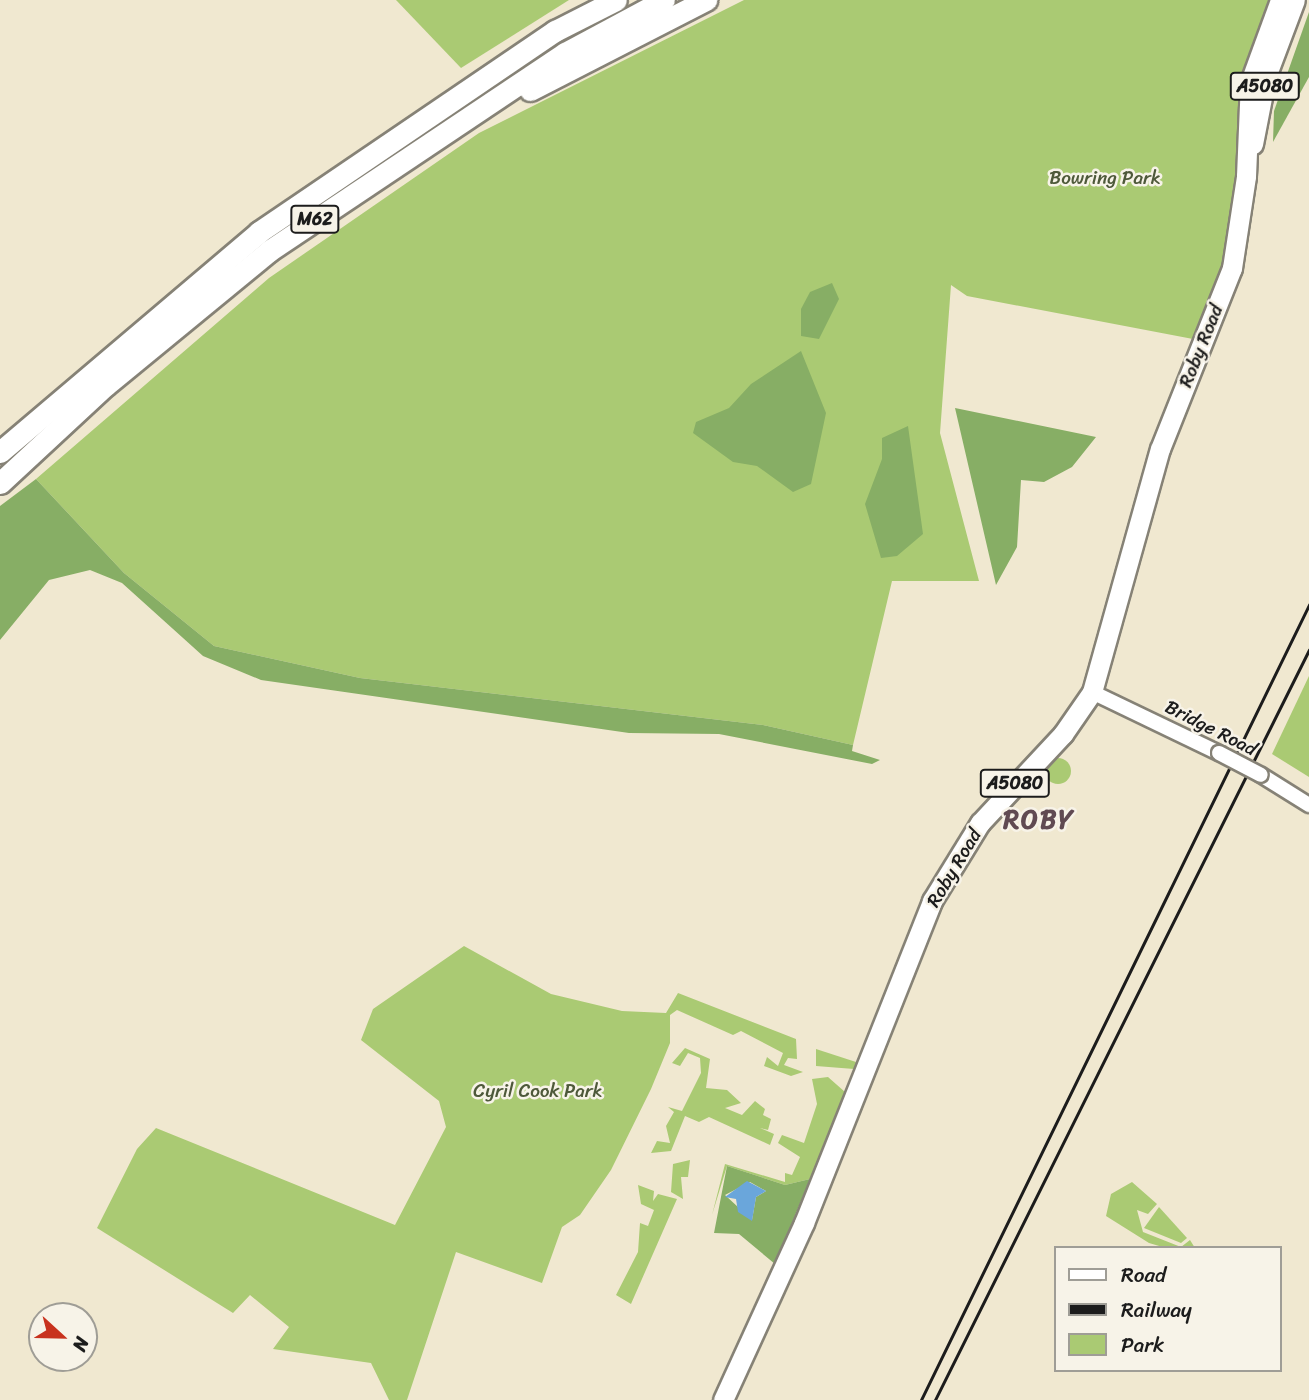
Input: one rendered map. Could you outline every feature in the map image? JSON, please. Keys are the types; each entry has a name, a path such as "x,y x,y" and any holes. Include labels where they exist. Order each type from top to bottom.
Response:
{"highway":[{"path":"388,140 589,0"},
{"name":"M62","path":"0,452 169,303 388,140 555,31 615,0"},
{"name":"M62","path":"0,483 259,259 424,144 565,53 664,0"},
{"path":"424,144 706,0"}],"main road":[{"name":"Roby Road","path":"1246,176 1250,82 1280,0"},
{"name":"Roby Road","path":"723,1400 804,1223 932,901 980,823 1063,734 1092,692 1160,449 1232,268 1246,176 1266,78 1295,0"},
{"name":"Roby Road","path":"709,1400 734,1377"}],"street":[{"name":"Bridge Road","path":"1092,692 1262,775 1309,805"}],"green space":[{"path":"396,0 569,0 461,68"},
{"name":"Bowring Park","path":"744,0 1280,0 1219,301 1193,339 967,296 951,285 940,433 979,581 892,581 853,745 763,725 360,678 214,646 124,573 36,479 269,278 479,133"},
{"path":"1309,12 1309,77 1273,142 1274,111"},
{"path":"832,283 839,299 819,339 801,336 801,309 810,292"},
{"path":"801,351 826,413 811,484 793,492 757,466 733,462 693,433 696,422 729,408 751,384"},
{"path":"955,408 1096,437 1072,467 1044,482 1021,480 1017,547 996,585"},
{"path":"908,426 923,534 897,556 881,558 865,504 882,459 882,438"},
{"path":"36,479 124,573 214,646 360,678 763,725 853,745 852,751 880,760 872,764 719,734 629,733 261,680 203,656 122,583 90,570 49,580 0,640 0,506"},
{"path":"1309,676 1309,777 1272,754"},
{"path":"1058,758 1067,762 1071,771 1067,780 1058,784 1049,780 1045,771 1049,762"},
{"name":"Cyril Cook Park","path":"464,946 551,994 622,1011 666,1013 678,993 796,1039 797,1059 788,1058 784,1065 803,1072 791,1076 764,1066 767,1057 778,1066 783,1053 741,1031 733,1035 677,1010 670,1015 670,1043 651,1089 611,1170 580,1215 562,1227 542,1283 456,1252 407,1400 389,1400 371,1363 273,1349 289,1327 250,1295 233,1313 97,1228 137,1149 156,1128 395,1225 446,1127 439,1101 361,1040 373,1009"},
{"path":"685,1048 710,1059 706,1088 727,1090 741,1103 725,1108 742,1115 755,1101 765,1109 763,1115 771,1119 768,1130 760,1128 774,1134 770,1145 709,1117 699,1122 685,1116 671,1151 651,1153 657,1141 670,1143 666,1126 674,1112 668,1107 682,1111 701,1073 700,1058 688,1053 680,1066 672,1063"},
{"path":"816,1049 856,1062 854,1069 816,1066"},
{"path":"828,1077 845,1092 810,1179 785,1185 727,1166 712,1215 725,1164 785,1182 785,1173 792,1175 800,1157 778,1143 782,1135 804,1143 817,1104 812,1079"},
{"path":"690,1160 688,1177 681,1177 683,1199 671,1192 673,1164"},
{"path":"727,1166 785,1185 810,1179 775,1264 739,1234 714,1233","holes":["750,1182 766,1191 756,1197 752,1220 725,1195"]},
{"path":"1132,1182 1157,1204 1148,1214 1137,1210 1143,1232 1178,1246 1149,1243 1106,1216 1111,1194"},
{"path":"638,1185 654,1191 653,1201 658,1194 677,1199 631,1304 616,1295 638,1252 640,1223 648,1226 654,1210 641,1204"},
{"path":"1159,1207 1187,1238 1181,1243 1144,1228"},
{"path":"1190,1240 1194,1246 1182,1246"}],"water":[{"path":"747,1181 766,1191 756,1197 752,1221 738,1212 736,1199 725,1197"}],"railway":[{"path":"921,1400 1309,605"},
{"path":"935,1400 1309,650"}],"district":[{"name":"ROBY","path":"1039,820"}]}
